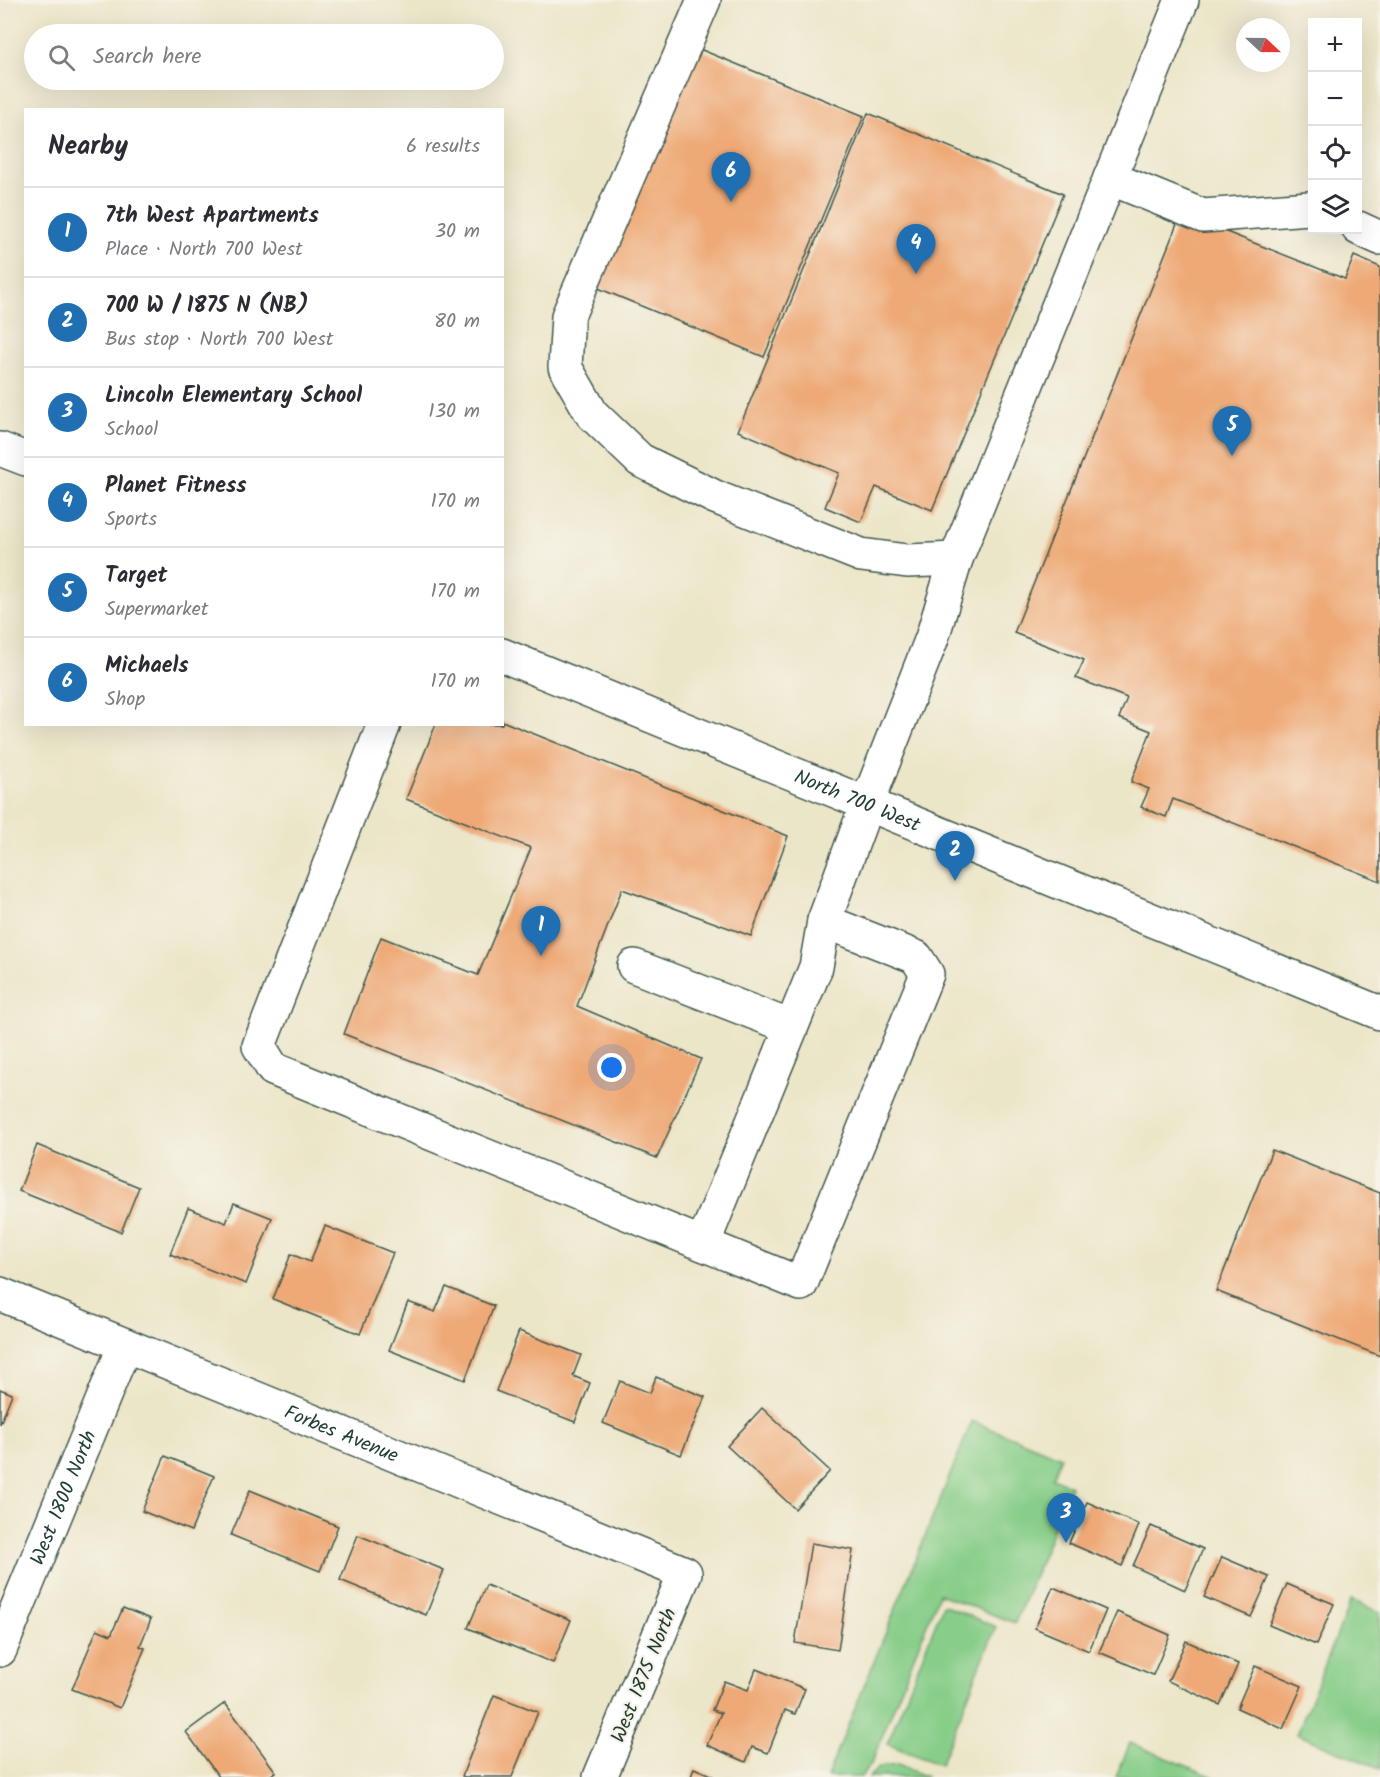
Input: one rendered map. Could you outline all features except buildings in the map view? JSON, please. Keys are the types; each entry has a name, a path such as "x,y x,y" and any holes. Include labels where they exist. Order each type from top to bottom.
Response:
{"street":[{"path":"704,0 568,316 565,367 592,414 640,460 704,492 861,555 907,561 956,559"},
{"path":"704,1244 816,967 824,921 932,638 956,559 1182,0"},
{"path":"1110,178 1203,216 1308,208"},
{"path":"1362,230 1380,238"},
{"path":"0,449 24,458"},
{"name":"North 700 West","path":"504,657 1380,1013"},
{"path":"383,726 260,1046 273,1069 801,1284 927,974 916,957 824,921"},
{"path":"634,966 791,1027"},
{"name":"Forbes Avenue","path":"0,1293 685,1573"},
{"name":"West 1800 North","path":"0,1650 125,1345"},
{"name":"West 1875 North","path":"600,1777 685,1573"}],"green space":[{"path":"972,1421 1061,1457 1052,1478 1071,1486 1015,1623 939,1594 871,1764 861,1777 827,1777"},
{"path":"1351,1600 1380,1612 1380,1769 1297,1734"},
{"path":"943,1605 996,1627 940,1765 887,1744"},
{"path":"1130,1743 1214,1777 1116,1777"},
{"path":"898,1765 927,1777 869,1777 879,1767"}],"place":[{"name":"Michaels","path":"731,202"},
{"name":"Planet Fitness","path":"916,274"},
{"name":"Target","path":"1232,456"},
{"name":"700 W / 1875 N (NB)","path":"955,881"},
{"name":"7th West Apartments","path":"541,956"},
{"name":"Lincoln Elementary School","path":"1066,1543"}]}
